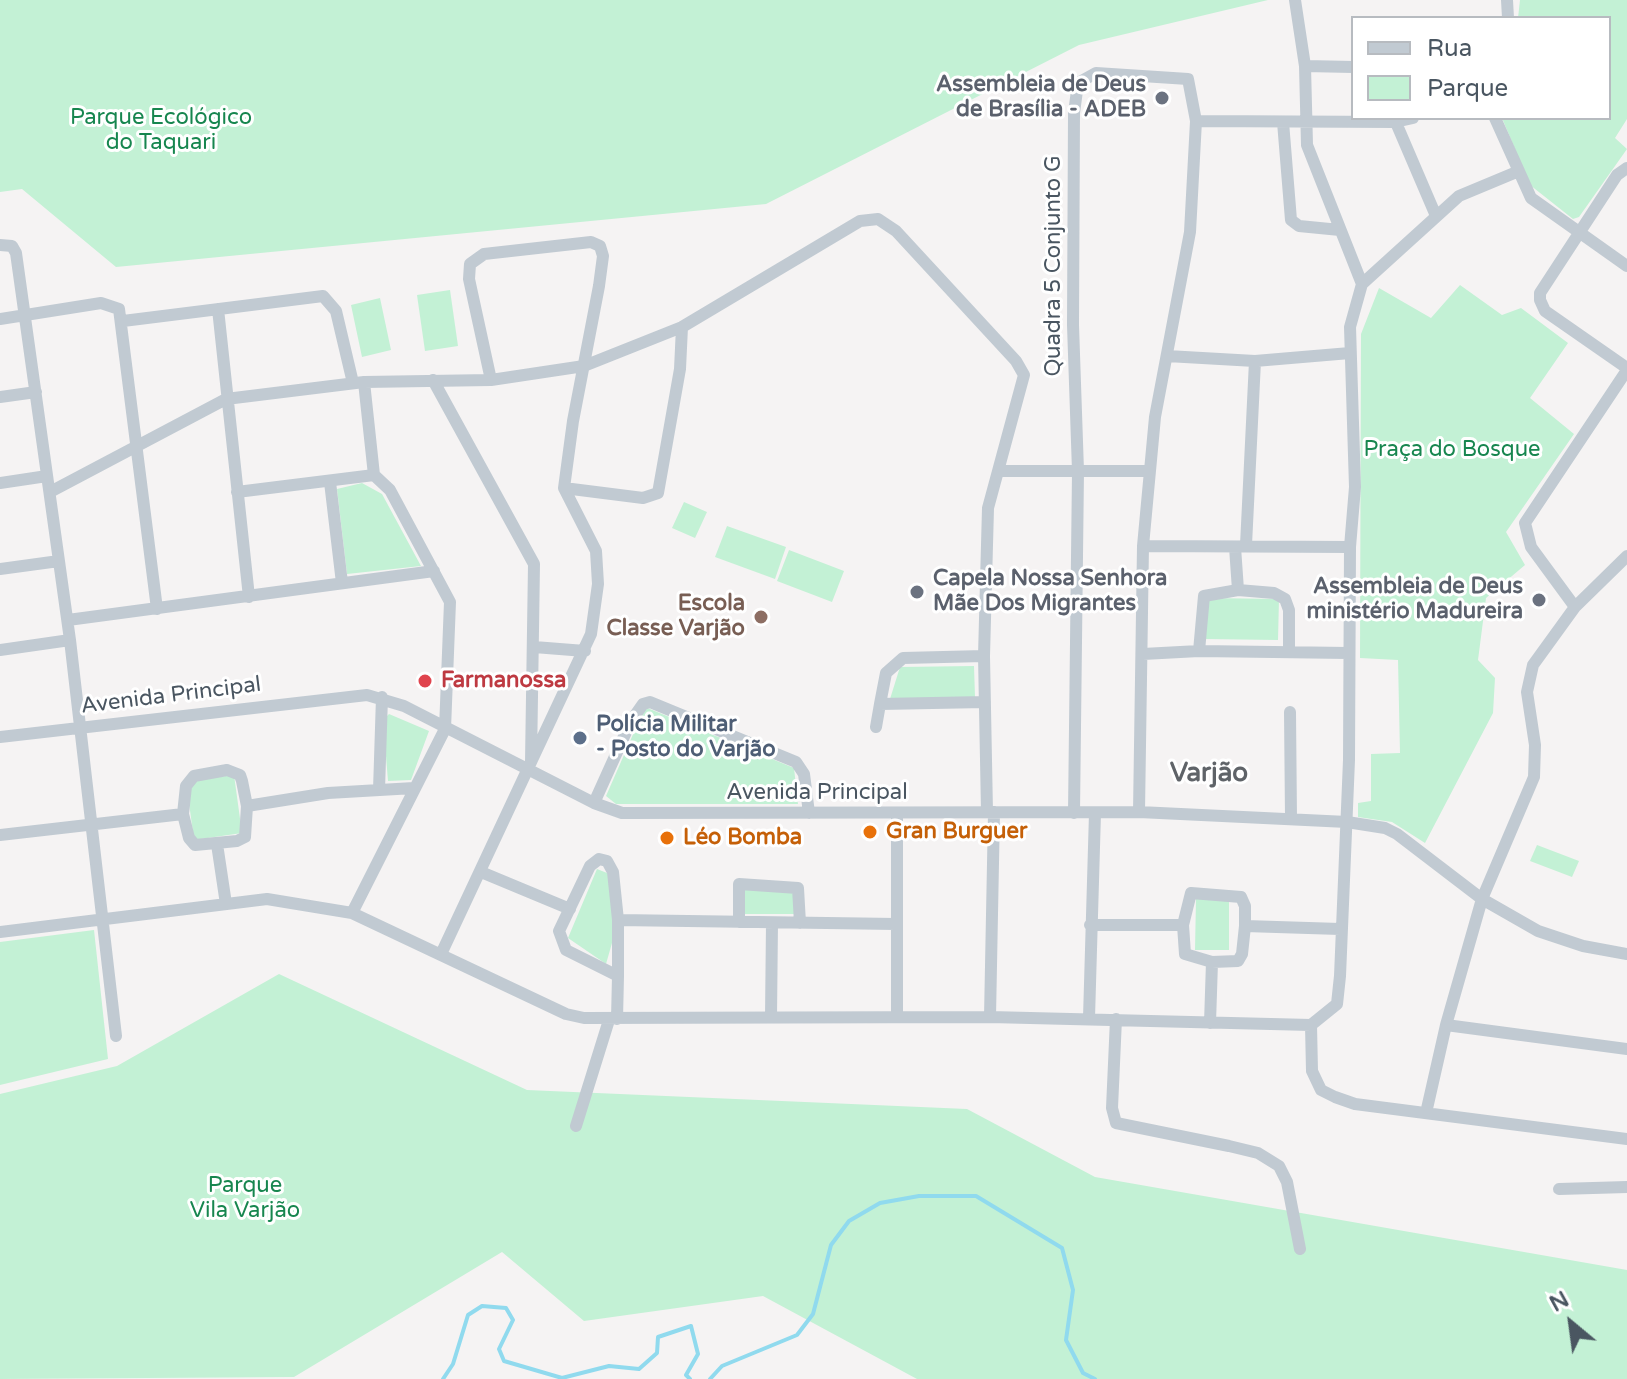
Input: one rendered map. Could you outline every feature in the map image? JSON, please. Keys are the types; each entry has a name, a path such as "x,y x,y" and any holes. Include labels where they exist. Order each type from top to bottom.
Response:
{"street":[{"path":"1295,0 1305,66 1304,122 1313,164 1362,284"},
{"path":"1305,66 1351,67"},
{"name":"Quadra 5 Conjunto G","path":"1074,813 1078,471 1073,325 1074,95 1078,83 1096,73 1179,77 1191,82 1196,121"},
{"path":"1139,812 1143,546 1150,471 1167,356 1190,232 1196,121 1394,120 1436,216"},
{"path":"1496,120 1531,198 1627,266"},
{"path":"1283,122 1291,220 1299,226 1340,230"},
{"path":"1575,607 1531,547 1525,523 1627,369 1545,311 1540,293 1617,175 1627,168"},
{"path":"0,932 267,899 352,913 442,952 566,1014 616,1019 897,1016 1311,1025 1337,1004 1347,822 1350,547 1356,435 1350,327 1362,284 1436,216 1472,189 1519,171"},
{"path":"50,492 226,399 359,383 491,380 584,366 635,349 682,327 860,221 878,219 896,231 1021,368 1024,375 988,508 984,656 991,812 990,1017"},
{"path":"442,952 585,651 596,608 598,566 587,528 564,488 599,286 603,256 600,246 591,242 484,254 476,258 468,270 491,380"},
{"path":"0,245 12,246 16,253 68,620 116,1036"},
{"path":"123,321 311,297 329,299 336,311 359,383 374,475 390,490 450,602 445,729 352,913"},
{"path":"0,319 101,303 117,307 123,321 157,609"},
{"path":"218,309 249,597"},
{"path":"564,488 643,498 658,493 680,369 682,327"},
{"path":"1167,356 1255,361 1350,353"},
{"path":"1238,590 1255,361"},
{"path":"433,380 531,553 535,574 530,770"},
{"path":"0,397 36,392"},
{"path":"999,471 1150,471"},
{"path":"237,492 374,475"},
{"path":"0,483 47,476"},
{"path":"330,482 342,583"},
{"path":"1143,546 1350,547"},
{"path":"1426,1113 1446,1025 1482,899 1534,777 1535,745 1528,681 1546,644 1575,607 1627,556"},
{"path":"0,569 59,561"},
{"path":"68,620 434,571"},
{"path":"1199,651 1204,596 1238,590 1274,593 1285,599 1290,621 1289,651"},
{"path":"0,650 70,640"},
{"path":"534,647 585,651"},
{"path":"1143,654 1199,651 1348,653"},
{"path":"876,727 886,673 903,658 984,656"},
{"path":"379,790 382,697"},
{"name":"Avenida Principal","path":"0,737 320,699 382,697 594,803 622,813 1139,812 1347,822 1385,828 1397,834 1482,899 1538,931 1583,946 1627,954"},
{"path":"594,803 631,721 643,704 650,702 796,762 804,774 809,813"},
{"path":"880,704 985,702"},
{"path":"1290,712 1291,818"},
{"path":"227,770 240,775 247,806 245,837 200,847 191,843 183,814 186,786 192,777 227,770"},
{"path":"247,806 328,793 414,788"},
{"path":"1089,1018 1095,813"},
{"path":"0,835 183,814"},
{"path":"897,814 897,1016"},
{"path":"217,844 226,904"},
{"path":"576,1126 616,1019 618,976 618,920 613,872 607,861 599,859 590,866 559,931 566,950 618,976"},
{"path":"481,872 570,909"},
{"path":"739,922 739,884 798,888 800,923"},
{"path":"1191,893 1241,897 1245,906 1241,958 1234,963 1212,962 1185,954 1183,925 1191,893"},
{"path":"618,920 896,924"},
{"path":"771,1017 772,923"},
{"path":"1090,925 1183,925"},
{"path":"1245,926 1340,929"},
{"path":"1210,1023 1212,962"},
{"path":"1116,1019 1112,1108 1116,1123 1258,1153 1279,1166 1287,1182 1300,1249"},
{"path":"1311,1025 1312,1071 1321,1090 1355,1104 1627,1139"},
{"path":"1446,1025 1627,1049"},
{"path":"1559,1189 1627,1187"}],"green space":[{"name":"Parque Ecológico do Taquari","path":"0,0 1268,0 1079,45 766,204 116,267 22,189 0,192"},
{"path":"1520,0 1627,0 1627,119 1615,138 1627,149 1579,217 1573,219 1530,185 1503,120 1611,120 1611,16 1518,16"},
{"name":"Praça do Bosque","path":"1460,285 1502,315 1521,308 1568,343 1530,398 1574,434 1506,532 1525,565 1486,598 1478,660 1495,678 1493,713 1425,843 1392,822 1358,817 1358,803 1371,801 1371,754 1400,753 1398,660 1360,658 1361,334 1379,288 1431,318"},
{"path":"450,290 458,346 425,351 417,295"},
{"path":"380,298 391,350 362,357 351,305"},
{"path":"362,483 382,494 421,566 347,574 337,489"},
{"path":"684,502 707,512 695,538 672,528"},
{"path":"727,526 786,547 775,579 715,557"},
{"path":"789,550 844,571 832,602 777,581"},
{"path":"1206,598 1279,599 1278,640 1205,639"},
{"path":"974,666 975,697 890,699 900,667"},
{"path":"645,707 794,768 798,804 616,804 606,796"},
{"path":"389,714 429,731 411,780 388,781 383,720"},
{"path":"234,775 242,833 194,840 186,781"},
{"path":"1537,845 1579,861 1572,877 1530,861"},
{"path":"597,869 612,875 612,943 606,964 568,938"},
{"path":"745,888 794,889 794,914 745,914"},
{"path":"1196,899 1229,899 1229,950 1195,950"},
{"path":"94,930 108,1059 0,1085 0,942"},
{"name":"Parque Vila Varjão","path":"279,974 527,1090 967,1109 1095,1177 1627,1270 1627,1379 917,1379 763,1296 584,1321 502,1252 294,1377 0,1379 0,1094 117,1066"}],"waterway":[{"path":"710,1379 722,1366 797,1335 813,1314 831,1245 849,1221 880,1203 919,1196 976,1196 1062,1248 1073,1290 1066,1340 1083,1373 1095,1379"},
{"path":"443,1379 453,1364 468,1315 482,1306 506,1308 513,1320 499,1349 504,1361 562,1378 609,1366 639,1369 657,1353 658,1337 691,1326 698,1354 686,1375 690,1379"}],"place":[{"name":"Assembleia de Deus de Brasília - ADEB","path":"1162,98"},
{"name":"Capela Nossa Senhora Mãe Dos Migrantes","path":"917,592"},
{"name":"Assembleia de Deus ministério Madureira","path":"1539,600"},
{"name":"Escola Classe Varjão","path":"761,617"},
{"name":"Farmanossa","path":"425,681"},
{"name":"Polícia Militar - Posto do Varjão","path":"580,738"},
{"name":"Gran Burguer","path":"870,832"},
{"name":"Léo Bomba","path":"667,838"}],"district":[{"name":"Varjão","path":"1209,774"}]}
